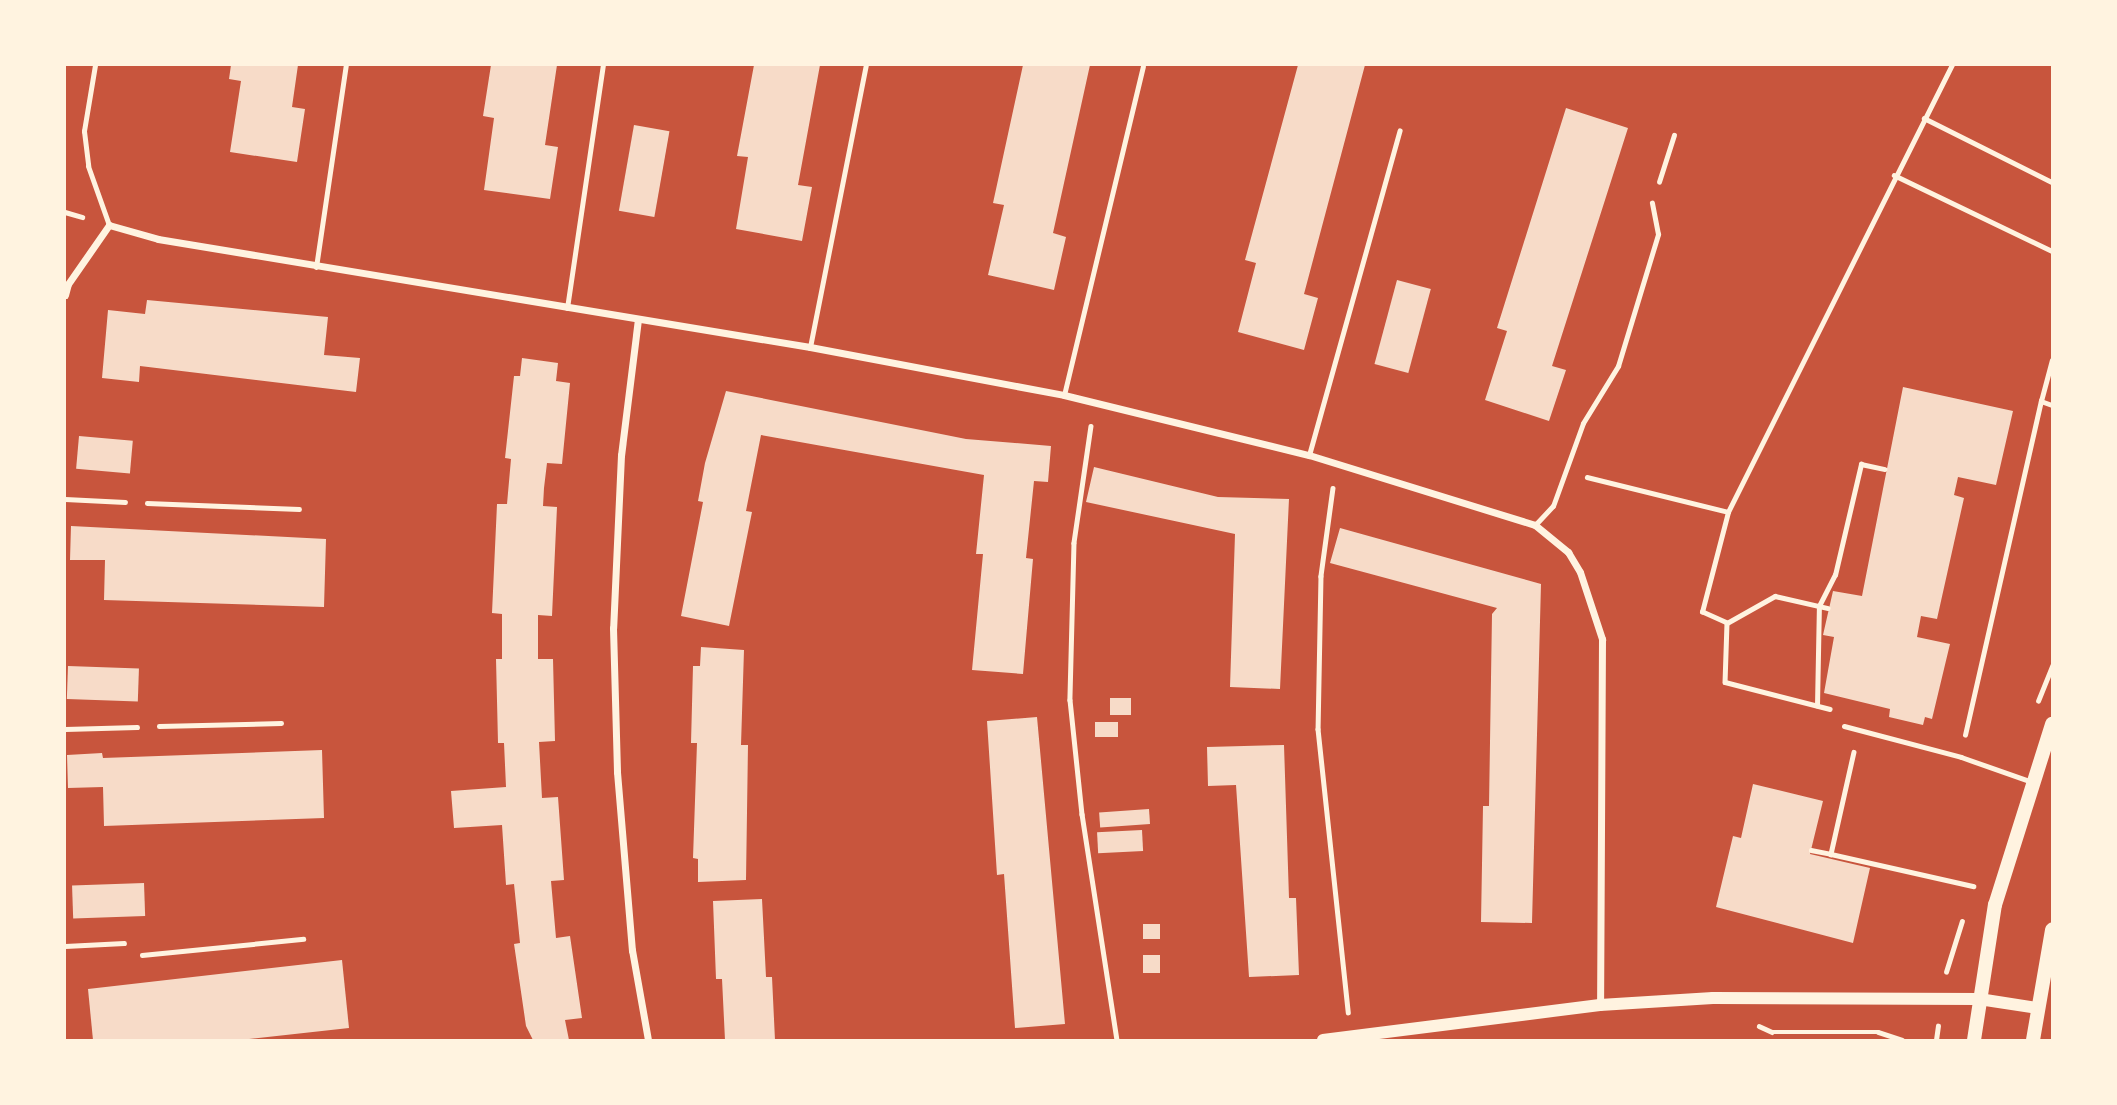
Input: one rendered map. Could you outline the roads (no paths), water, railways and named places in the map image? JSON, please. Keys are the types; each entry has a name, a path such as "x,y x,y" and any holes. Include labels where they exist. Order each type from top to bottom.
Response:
{"main road":[{"path":"1974,1040 1995,905 2052,724"},
{"path":"2033,1040 2052,930"}],"street":[{"path":"65,295 68,284 109,225 158,239 810,347 1096,401 1338,463 1535,525 1568,552 1580,572 1602,639 1600,1005"},
{"path":"638,319 621,455 613,628 617,772 632,950 648,1040"},
{"path":"1323,1040 1410,1034 1600,1005 1713,998 1979,999 2037,1007"}],"lane":[{"path":"95,65 84,131 88,166 109,225"},
{"path":"316,267 346,65"},
{"path":"568,308 603,65"},
{"path":"810,347 866,65"},
{"path":"1064,395 1143,66"},
{"path":"1309,455 1400,130"},
{"path":"1535,525 1553,506 1583,423 1618,366 1658,234 1653,203"},
{"path":"65,499 125,502"},
{"path":"1844,726 1961,757 2032,782"},
{"path":"65,729 137,727"},
{"path":"65,947 124,943"}]}
